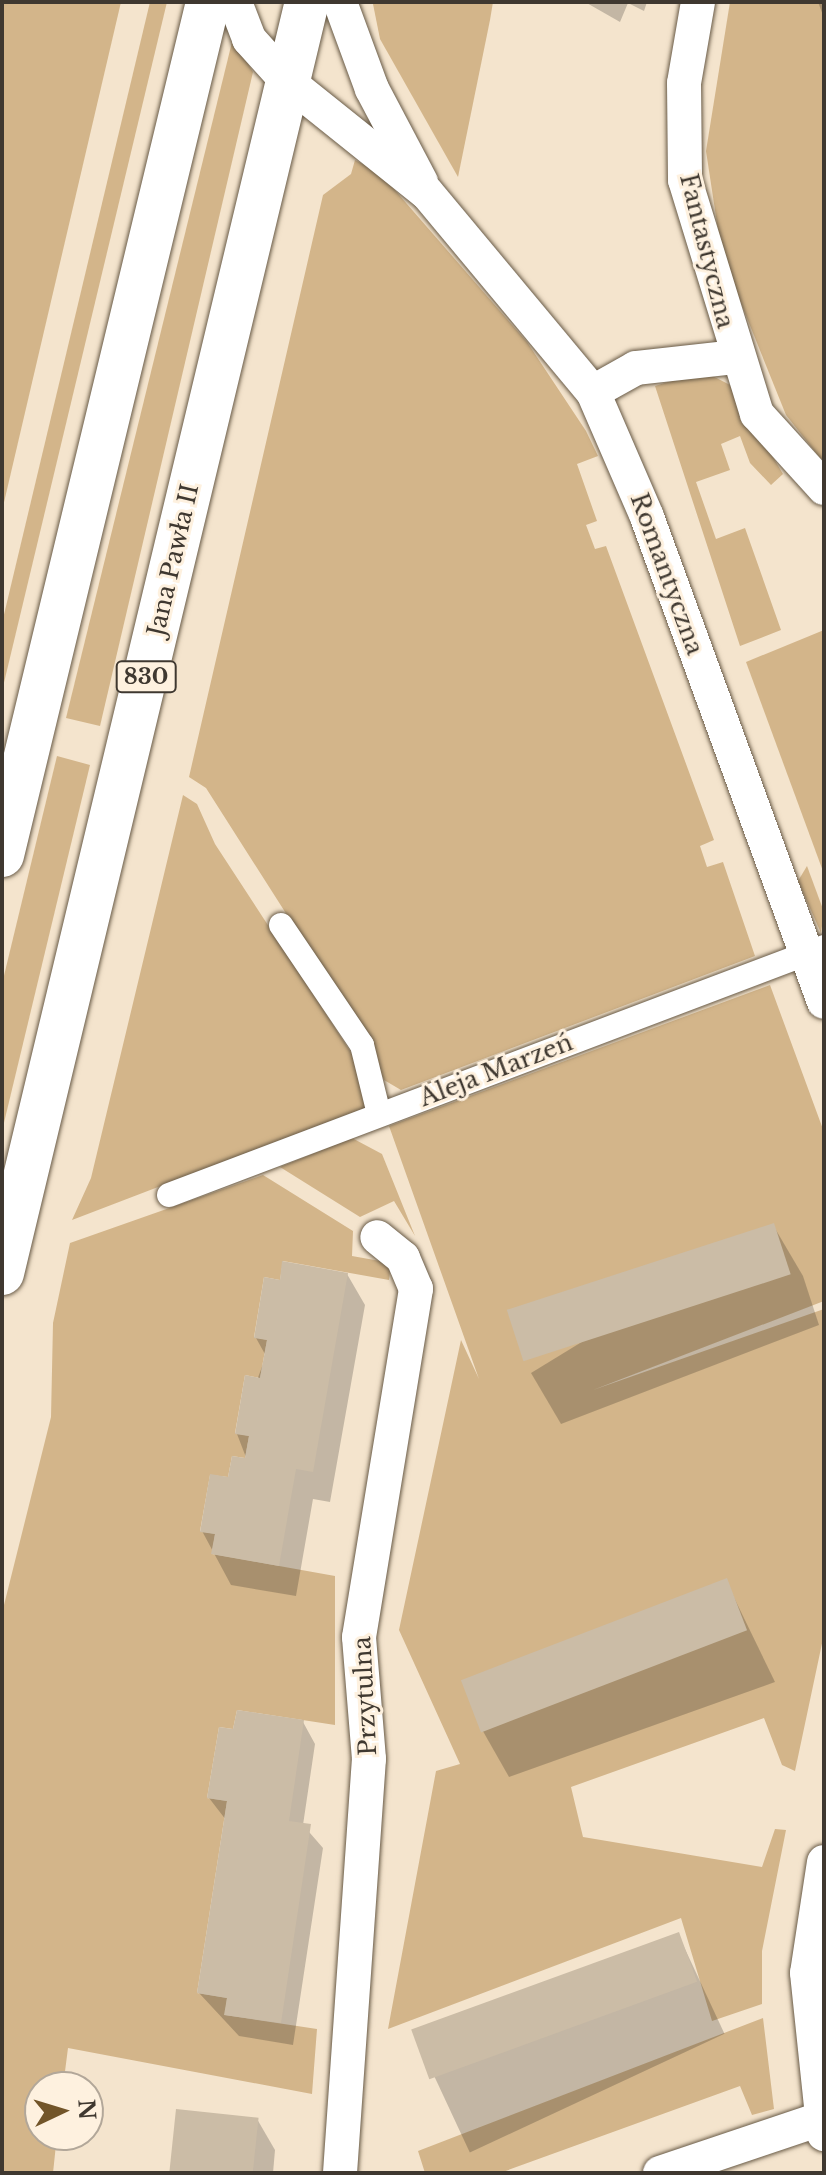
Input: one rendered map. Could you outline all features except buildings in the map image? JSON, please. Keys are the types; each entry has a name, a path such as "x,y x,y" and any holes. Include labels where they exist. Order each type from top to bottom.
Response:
{"main road":[{"path":"2,855 208,2"},
{"name":"Jana Pawła II","path":"2,1273 307,2"}],"street":[{"path":"235,2 249,39 287,81"},
{"name":"Romantyczna","path":"340,2 372,89 427,193"},
{"name":"Fantastyczna","path":"698,2 684,83 685,180 735,357 757,414 824,488"},
{"name":"Romantyczna","path":"287,81 427,193 593,392 647,517 815,950 824,1002"},
{"name":"Fantastyczna","path":"593,392 636,368 735,357"},
{"path":"281,925 362,1045 379,1114"},
{"name":"Aleja Marzeń","path":"169,1195 815,950"},
{"name":"Przytulna","path":"340,2173 369,1759 359,1637 416,1289 403,1258 377,1237"},
{"path":"660,2173 822,2126 807,1973 824,1862"}],"shaded area":[{"path":"2,2 121,2 2,511"},
{"path":"150,2 167,2 2,691 2,623"},
{"path":"493,2 458,177 380,39 373,4"},
{"path":"730,2 824,2 824,463 786,415 722,256 706,151"},
{"path":"233,38 253,72 100,726 66,718"},
{"path":"355,160 380,173 527,342 586,431 598,456 577,464 597,521 586,525 595,549 606,546 714,840 700,846 707,867 723,862 755,956 401,1090 384,1080 366,1039 206,788 189,777 323,195 351,174"},
{"path":"703,371 730,385 783,474 771,485 750,463 740,436 721,444 730,470 696,482 716,539 745,528 781,630 740,646 655,386"},
{"path":"824,630 824,874 746,662"},
{"path":"57,756 90,765 2,1131 2,984"},
{"path":"183,795 197,804 215,844 352,1054 367,1107 72,1220 91,1178"},
{"path":"807,866 824,912 821,933 798,881"},
{"path":"770,985 824,1132 824,1301 593,1390 824,1309 824,1634 795,1771 782,1765 764,1718 571,1787 583,1837 762,1867 775,1829 786,1830 762,1951 762,2004 712,2021 681,1918 388,2029 436,1771 460,1764 399,1630 461,1340 479,1379 389,1126"},
{"path":"352,1138 382,1154 415,1236 394,1201 360,1217 280,1167"},
{"path":"263,1175 353,1231 352,1256 391,1263 389,1280 283,1261 280,1280 264,1277 254,1337 267,1340 260,1378 245,1375 235,1433 249,1436 245,1458 232,1456 228,1477 210,1475 200,1531 215,1534 212,1554 335,1576 335,1725 237,1710 233,1729 219,1727 207,1798 227,1801 197,1993 227,1998 225,2015 317,2029 312,2094 68,2048 65,2071 24,2071 24,2151 55,2151 53,2173 2,2173 2,1613 51,1417 53,1323 70,1243"},
{"path":"763,2018 774,2109 752,2115 740,2086 500,2173 425,2173 418,2151"}]}
